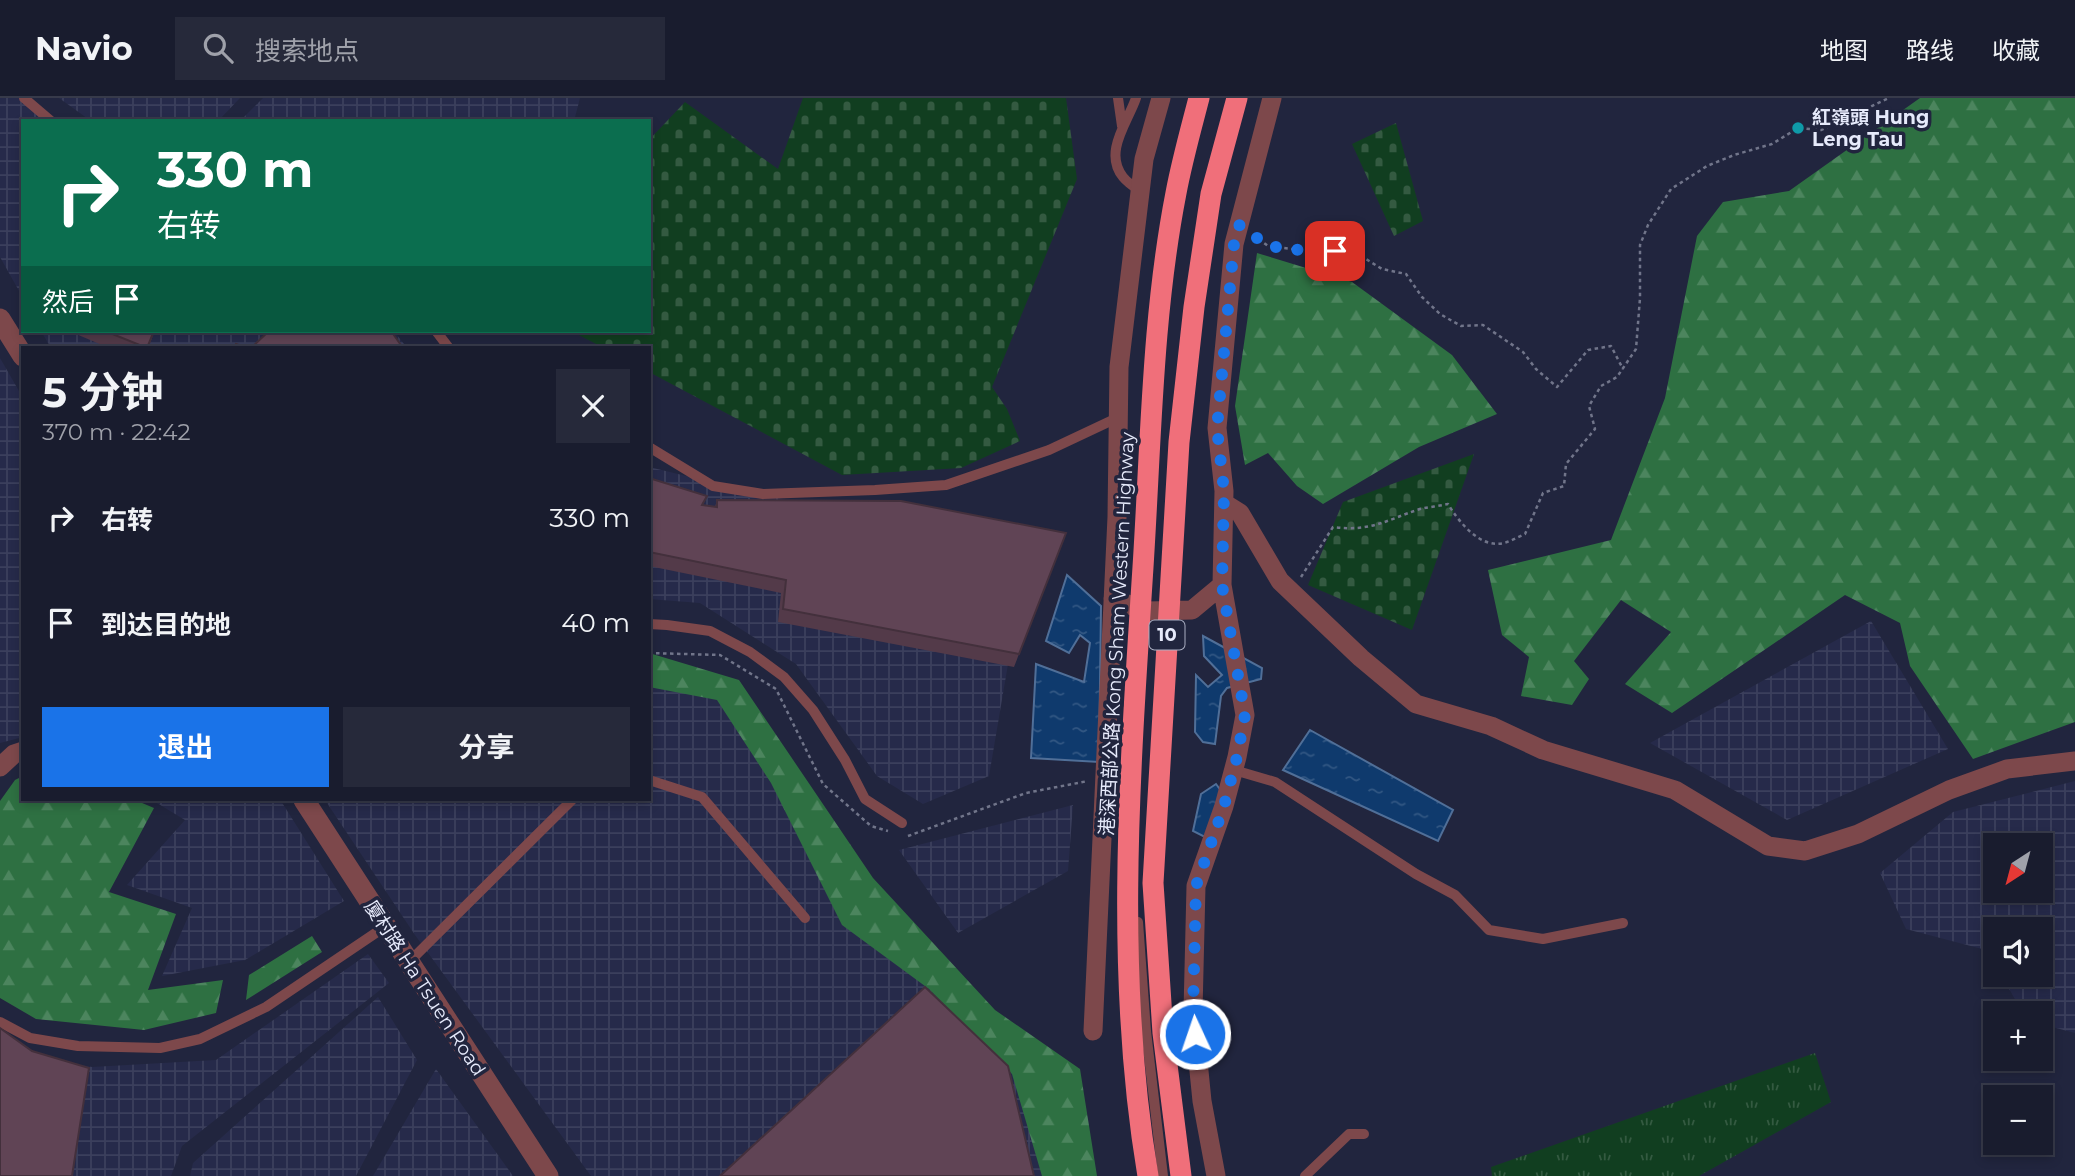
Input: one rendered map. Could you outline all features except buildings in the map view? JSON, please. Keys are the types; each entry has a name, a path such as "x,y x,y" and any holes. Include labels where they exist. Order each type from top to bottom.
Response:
{"highway":[{"name":"港深西部公路 Kong Sham Western Highway","path":"1148,1176 1137,1093 1129,989 1127,821 1162,289 1176,193 1199,98"},
{"name":"10","path":"1181,1176 1163,1033 1153,883 1179,442 1194,307 1211,194 1237,98"}],"street":[{"path":"1093,1031 1117,517 1119,367 1144,159 1161,98"},
{"path":"1216,1176 1202,1101 1193,1011 1196,886 1234,770 1245,715 1222,585 1224,503 1217,428 1234,244 1272,98"},
{"path":"0,319 21,353"},
{"path":"1224,503 1240,513 1280,581 1361,658 1416,704 1491,726 1543,750 1675,790 1768,846 1805,851 1858,834 1949,790 2007,769 2075,761"},
{"path":"1113,599 1147,611 1192,610 1222,585"},
{"path":"0,766 21,752"},
{"name":"廈村路 Ha Tsuen Road","path":"305,801 548,1176"}],"lane":[{"path":"24,98 49,119"},
{"path":"1118,98 1122,127"},
{"path":"1136,98 1117,142 1116,162 1122,176 1140,192"},
{"path":"651,448 713,486 763,495 887,489 946,485 1049,450 1117,418"},
{"path":"1147,611 1135,889 1147,1043 1163,1176"},
{"path":"651,624 710,631 750,652 784,677 813,710 845,760 865,799 902,823"},
{"path":"1234,770 1275,782 1416,874 1455,895 1489,930 1543,939 1623,923"},
{"path":"651,781 702,797 805,918"},
{"path":"408,962 571,801"},
{"path":"0,1022 30,1038 78,1046 160,1048 200,1039 266,1007 386,926"},
{"path":"1305,1176 1349,1134 1364,1134"}],"path":[{"path":"1292,592 1334,527 1353,530 1382,525 1421,509 1448,504 1459,523 1480,539 1502,544 1525,534 1543,493 1564,486 1566,464 1595,429 1589,406 1601,386 1617,377 1636,349 1640,245 1648,225 1671,189 1707,166 1772,144 1798,128 1821,130 1889,98"},
{"path":"1239,225 1268,246 1316,252 1335,251 1361,256 1382,269 1406,274 1422,297 1440,314 1461,326 1483,325 1523,352 1536,369 1557,387 1588,349 1611,346 1623,369"},
{"path":"651,653 720,655 776,689 823,784 871,826 896,833"},
{"path":"909,836 1026,793 1105,777"}],"shaded area":[{"path":"0,98 22,98 50,119 21,119 21,294 0,257"},
{"path":"59,98 240,98 220,119 88,119"},
{"path":"263,98 580,98 575,119 242,119"},
{"path":"42,333 396,333 405,346 50,346"},
{"path":"0,358 21,395 21,738 0,743"},
{"path":"651,467 1026,558 989,776 923,804 877,776 796,664 700,603 651,599"},
{"path":"1871,621 1948,749 1787,820 1650,743"},
{"path":"651,675 737,700 854,867 1031,1078 1058,1176 591,1176 415,935 326,801 651,801"},
{"path":"2075,781 2075,1033 2053,1027 2053,1001 2016,1001 2008,987 2053,987 2053,917 1983,917 1983,949 1906,929 1880,873 1953,812"},
{"path":"154,801 281,801 344,901 245,960 162,976 192,908 127,885 185,820"},
{"path":"1073,805 1068,871 958,933 899,850"},
{"path":"368,954 389,983 182,1146 171,1176 0,1176 0,1037 37,1057 92,1067 216,1060"},
{"path":"378,997 417,1060 356,1176 190,1176 193,1163"},
{"path":"436,1069 513,1176 373,1176"}],"green space":[{"path":"803,98 1066,98 1077,179 992,387 1007,409 1020,441 961,468 842,475 651,373 651,346 600,346 575,333 651,333 651,138 685,102 778,169"},
{"path":"1920,98 2075,98 2075,722 1973,759 1910,666 1900,623 1845,595 1672,713 1625,684 1671,632 1621,600 1574,661 1589,679 1572,705 1521,696 1529,657 1502,635 1488,570 1611,540 1665,398 1697,236 1723,202 1789,191"},
{"path":"1396,123 1423,221 1394,236 1352,144"},
{"path":"1257,253 1352,282 1452,355 1497,414 1419,447 1323,504 1297,486 1268,453 1245,465 1235,406"},
{"path":"1474,454 1412,630 1308,585 1343,502"},
{"path":"651,654 739,680 873,878 995,1010 1080,1069 1097,1176 1042,1176 1012,1074 929,989 842,925 771,783 717,700 651,687"},
{"path":"21,777 21,801 137,801 154,808 109,892 176,914 148,990 223,980 216,1013 144,1030 36,1019 0,998 0,801 15,780"},
{"path":"312,936 322,952 246,1000 249,975"},
{"path":"1815,1053 1831,1102 1699,1176 1492,1176 1491,1167"}],"water":[{"path":"1067,575 1101,606 1099,762 1031,758 1036,664 1084,682 1090,643 1080,635 1069,653 1046,641"},
{"path":"1203,636 1262,668 1261,679 1227,688 1221,696 1215,744 1203,742 1195,732 1196,675 1208,687 1222,675 1204,656"},
{"path":"1310,730 1453,810 1438,841 1283,770"},
{"path":"1216,784 1230,803 1205,837 1193,831 1201,794"}],"place":[{"name":"紅嶺頭 Hung Leng Tau","path":"1798,128"}],"route":[{"path":"1195,1034 1193,1011 1196,886 1224,806 1245,715 1222,585 1224,491 1217,428 1234,244 1239,225 1268,246 1316,252 1335,251"}]}
